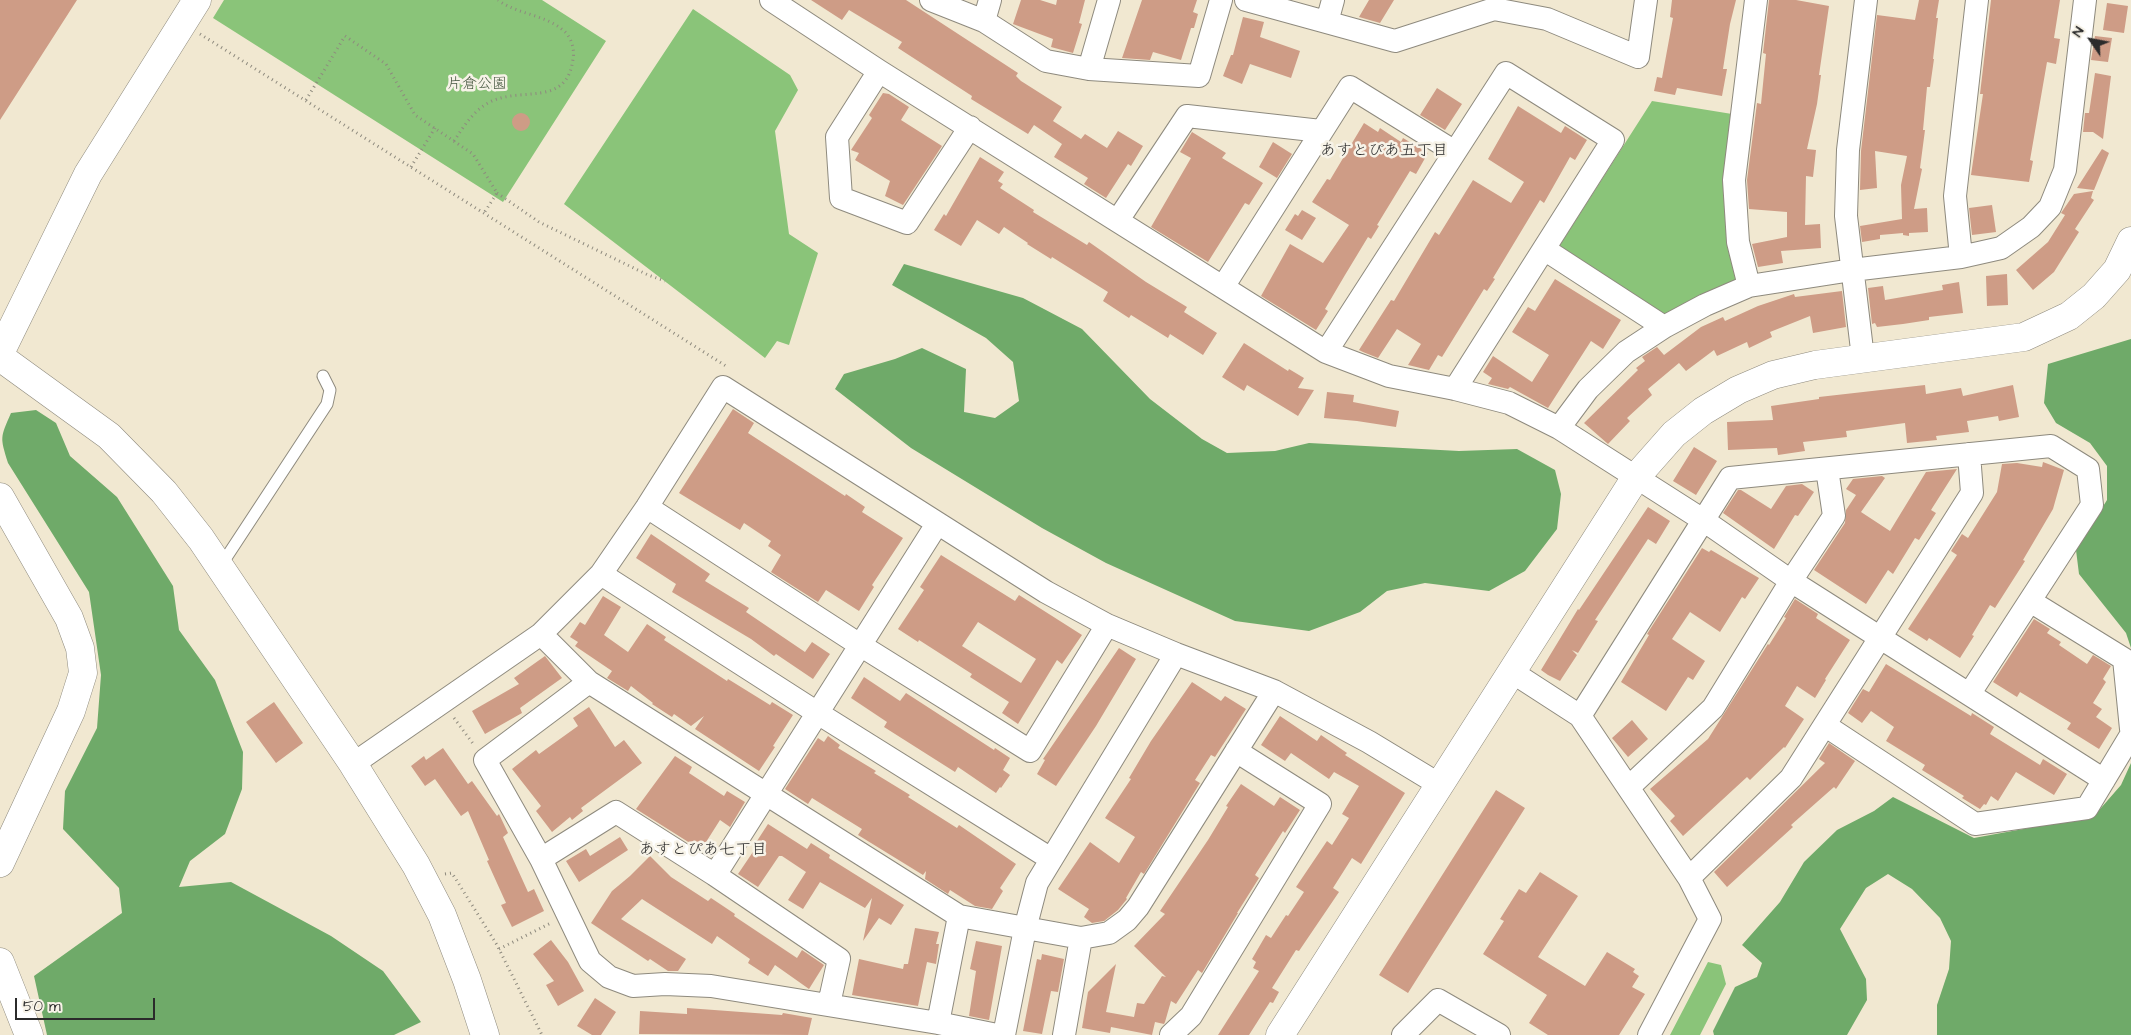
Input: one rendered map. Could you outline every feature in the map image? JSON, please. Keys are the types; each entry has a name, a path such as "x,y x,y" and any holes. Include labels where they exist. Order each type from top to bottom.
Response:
{"street":[{"path":"197,0 88,174 0,355 109,436 164,492 201,539 353,764 416,865 442,916 467,980 485,1035"},
{"path":"771,0 880,71 1326,352 1389,376 1455,388 1509,404 1559,428 1703,520 1791,581 1970,693 2104,780"},
{"path":"931,0 984,21 1046,61 1088,69 1199,76 1221,0"},
{"path":"984,21 990,0"},
{"path":"1088,69 1109,0"},
{"path":"1246,0 1395,41 1494,10 1547,19 1638,57 1646,0"},
{"path":"1327,22 1333,0"},
{"path":"1750,286 1738,242 1734,180 1756,0"},
{"path":"1863,358 1846,216 1848,150 1866,0"},
{"path":"1961,257 1954,196 1977,0"},
{"path":"1559,428 1588,389 1626,352 1705,305 1750,286 1852,270 1961,257 2002,248 2031,227 2050,207 2065,170 2085,0"},
{"path":"880,71 837,137 841,198 908,223 970,128"},
{"path":"1326,352 1506,72 1613,140 1455,388"},
{"path":"1223,287 1350,87 1455,152"},
{"path":"1118,220 1187,116 1321,131"},
{"path":"1280,1035 1636,477 1674,434 1703,411 1738,390 1773,375 1815,365 2024,337 2069,316 2094,296 2117,270 2131,241"},
{"path":"1544,249 1664,328"},
{"path":"353,764 443,704 541,634 601,574 647,507 723,387 1046,592 1108,625 1176,654 1274,691 1369,742 1440,785"},
{"path":"1580,716 1730,478 2051,446 2088,469 2092,505 1970,693"},
{"path":"1689,878 1791,778 1826,726 1972,494 1969,454"},
{"path":"1629,787 1713,708 1791,581 1834,516 1827,469"},
{"path":"0,497 69,618 80,648 83,672 70,711 0,863"},
{"path":"647,507 860,645 1030,751 1108,625"},
{"path":"715,875 816,712 937,524"},
{"path":"601,574 816,712 1051,859"},
{"path":"2030,601 2124,660 2131,729"},
{"path":"541,634 589,682 959,916 1081,938 1108,933 1126,920 1138,907 1274,691"},
{"path":"1004,1035 1037,884 1176,654"},
{"path":"1512,672 1580,716 1689,878 1710,919 1649,1035"},
{"path":"589,682 486,760 541,859 590,961 609,977 633,986 665,984 711,986 829,1004 997,1035"},
{"path":"1826,726 1974,824 2087,808 2131,735"},
{"path":"1171,1035 1190,1016 1320,804 1236,751"},
{"path":"541,859 616,812 715,875 839,959 829,1004"},
{"path":"938,1023 959,916"},
{"path":"1064,1035 1081,938"},
{"path":"0,962 29,1035"},
{"path":"1403,1035 1438,1000 1499,1035"}],"lane":[{"path":"220,567 327,404 330,390 323,376"}],"path":[{"path":"454,141 464,125 481,107 500,97 545,93 555,90 568,77 572,67 574,54 566,33 546,20 519,12 498,0"},
{"path":"200,34 727,366"},
{"path":"306,100 345,36 386,64 415,115 473,154 498,193 540,222 648,275 665,281"},
{"path":"411,167 435,128"},
{"path":"484,214 498,193"},
{"path":"443,704 486,760"},
{"path":"442,874 452,873 499,949 542,1035"},
{"path":"499,949 567,914"}],"green space":[{"name":"片倉公園","path":"224,0 542,0 606,41 503,202 213,18"},
{"path":"693,9 790,75 798,90 775,131 789,234 818,253 789,345 777,341 765,358 564,204"},
{"path":"1652,101 1732,114 1739,280 1666,316 1558,248"},
{"path":"904,264 1023,298 1082,329 1150,399 1202,439 1227,453 1275,451 1309,443 1459,451 1517,449 1555,470 1561,494 1557,529 1525,571 1489,591 1425,583 1387,591 1360,612 1309,631 1235,621 1106,563 1042,528 911,448 835,389 844,374 895,359 922,348 966,369 964,412 995,418 1019,401 1013,362 986,338 892,285"},
{"path":"2131,339 2131,648 2126,633 2079,574 2076,550 2107,500 2107,466 2090,443 2056,423 2044,403 2048,364"},
{"path":"36,410 56,423 70,456 117,497 173,586 179,630 215,680 243,752 242,789 225,834 190,861 179,887 231,882 331,936 383,971 421,1022 394,1035 47,1035 34,976 122,913 119,888 63,829 65,791 97,728 101,675 89,592 8,463 4,448 3,433 11,413"},
{"path":"2131,763 2131,1035 1937,1035 1937,1005 1949,969 1951,941 1940,918 1912,889 1888,874 1866,888 1840,929 1866,979 1867,1000 1847,1035 1714,1035 1713,1031 1735,987 1757,977 1762,963 1742,945 1780,902 1804,862 1837,830 1874,811 1893,797 1974,838 2094,816 2121,785"},
{"path":"1708,962 1721,965 1726,984 1700,1035 1670,1035"}],"building":[{"path":"0,0 77,0 0,120"},
{"path":"811,0 906,0 1018,73 1016,76 1021,81 1062,107 1053,121 1081,139 1085,134 1107,148 1118,131 1143,146 1131,166 1128,164 1106,198 1084,184 1088,178 1054,157 1062,144 1034,125 1028,134 971,99 972,96 898,48 902,42 849,10 842,20"},
{"path":"1021,0 1040,0 1056,5 1057,0 1085,0 1079,23 1082,24 1073,53 1051,47 1053,39 1013,24"},
{"path":"1142,0 1197,0 1193,12 1198,14 1194,28 1191,28 1181,60 1153,52 1150,60 1122,58"},
{"path":"1369,0 1394,0 1380,23 1359,17"},
{"path":"1672,0 1736,0 1723,69 1727,69 1722,96 1677,88 1675,95 1654,91 1657,77 1662,78 1673,18 1670,17"},
{"path":"1769,0 1796,0 1829,6 1819,75 1821,75 1817,104 1807,149 1816,150 1813,177 1806,176 1805,225 1820,224 1821,248 1781,251 1783,263 1758,267 1752,244 1787,237 1787,212 1749,209 1747,180 1757,103 1761,104 1766,54 1763,53"},
{"path":"1919,0 1939,0 1934,59 1930,87 1927,87 1923,130 1925,130 1920,168 1922,169 1914,209 1927,208 1928,232 1909,233 1909,236 1903,235 1903,233 1880,235 1880,239 1862,242 1860,226 1902,219 1901,185 1907,156 1875,151 1877,188 1860,190 1861,151 1877,15 1915,20"},
{"path":"1991,0 2060,0 2054,38 2060,39 2056,64 2047,62 2030,160 2033,161 2029,182 1971,175 1983,94 1980,94"},
{"path":"2107,3 2128,6 2124,33 2103,30"},
{"path":"1243,17 1264,22 1260,37 1300,51 1291,78 1250,64 1242,84 1223,76 1231,55 1233,55"},
{"path":"2095,36 2112,38 2108,62 2091,60"},
{"path":"2095,73 2111,76 2103,139 2093,132 2083,132 2085,113 2089,113"},
{"path":"1437,88 1462,104 1445,130 1420,115"},
{"path":"883,93 889,94 909,107 901,120 942,146 903,205 885,196 890,181 855,160 859,153 851,150 872,118 869,115"},
{"path":"1518,106 1561,133 1565,126 1587,140 1575,160 1570,157 1544,203 1540,200 1493,278 1495,279 1487,291 1484,289 1442,357 1438,355 1429,370 1408,365 1421,344 1397,329 1378,358 1359,350 1391,300 1394,301 1435,232 1439,235 1473,180 1511,203 1524,182 1488,159"},
{"path":"517,113 525,113 530,118 528,129 517,131 512,126 512,118"},
{"path":"1364,123 1378,132 1380,128 1401,142 1403,138 1428,153 1416,174 1410,171 1377,225 1379,226 1371,239 1368,237 1325,309 1328,311 1316,330 1261,296 1290,244 1323,263 1349,225 1312,202 1327,179 1330,180"},
{"path":"1192,132 1226,153 1222,158 1263,183 1249,205 1245,203 1208,262 1151,227 1191,158 1180,152"},
{"path":"1273,142 1292,154 1277,178 1259,167"},
{"path":"2102,149 2109,153 2094,190 2077,188"},
{"path":"980,157 1004,172 998,181 1003,184 1000,188 1034,210 1033,212 1087,245 1089,242 1146,282 1187,307 1184,312 1217,333 1203,355 1170,334 1168,338 1131,315 1129,318 1103,301 1108,292 1052,257 1051,259 1027,244 1004,227 999,234 977,220 961,246 934,230 944,214 946,216"},
{"path":"2093,191 2091,198 2094,200 2075,229 2079,232 2054,272 2033,290 2016,270 2048,242 2065,215 2061,213 2074,194"},
{"path":"1992,205 1996,232 1972,235 1969,208"},
{"path":"1302,210 1316,218 1302,240 1285,230 1295,214 1298,216"},
{"path":"2007,274 2008,305 1987,306 1986,276"},
{"path":"1555,279 1621,320 1603,349 1591,341 1548,408 1510,387 1508,389 1488,384 1492,378 1483,372 1493,356 1532,382 1549,355 1512,332 1528,307 1535,311"},
{"path":"1959,282 1963,313 1929,317 1929,320 1903,324 1877,327 1875,323 1872,324 1868,288 1883,286 1885,300 1943,290 1942,285"},
{"path":"1842,291 1846,327 1813,333 1810,316 1770,332 1772,337 1749,348 1747,342 1717,356 1714,350 1686,371 1679,363 1648,389 1652,395 1627,418 1630,421 1608,444 1584,423 1638,370 1636,368 1645,361 1642,357 1657,347 1664,355 1701,327 1723,317 1725,321 1758,306 1794,294 1795,297"},
{"path":"1244,343 1288,371 1289,369 1304,378 1298,388 1314,390 1298,416 1247,385 1244,391 1222,377"},
{"path":"1925,385 1926,394 1961,388 1963,396 2013,385 2019,417 1999,421 1998,416 1967,421 1969,432 1936,436 1937,440 1907,443 1905,423 1846,431 1847,437 1803,442 1805,451 1778,455 1777,448 1728,450 1727,422 1773,420 1771,406 1819,399 1819,397"},
{"path":"1327,392 1354,395 1353,402 1399,411 1396,427 1324,418"},
{"path":"733,409 754,423 748,433 845,496 846,494 865,507 862,512 903,538 872,585 874,587 859,611 826,590 818,602 771,572 781,555 768,546 771,541 744,523 740,530 679,493"},
{"path":"1694,447 1717,461 1696,495 1673,481"},
{"path":"2043,462 2064,470 2053,509 2023,560 2025,561 1995,608 1990,605 1960,658 1929,638 1927,641 1908,629 1957,555 1951,551 1962,534 1968,538 1997,492 2002,464 2017,463 2042,467"},
{"path":"1957,469 1931,510 1936,513 1919,540 1915,538 1893,574 1888,570 1866,604 1814,570 1845,523 1846,510 1856,495 1846,489 1853,479 1882,476 1885,478 1861,512 1890,531 1926,472"},
{"path":"1802,484 1814,492 1798,516 1795,515 1774,549 1723,513 1738,490 1771,509 1786,486"},
{"path":"1648,507 1670,521 1656,544 1648,539 1595,620 1598,621 1578,653 1572,650 1577,655 1560,681 1548,675 1541,670 1578,609"},
{"path":"651,534 710,574 705,581 749,608 746,612 805,652 812,642 830,654 813,679 776,654 774,656 751,639 672,592 676,584 636,558"},
{"path":"1702,548 1709,552 1711,550 1759,578 1745,599 1742,597 1720,632 1690,612 1672,639 1705,661 1693,680 1688,677 1666,711 1621,682 1649,635 1647,634"},
{"path":"941,555 1015,601 1019,595 1082,635 1062,664 1057,660 1018,724 1002,713 1009,702 970,677 972,674 919,640 918,642 898,629 924,590 920,587","holes":["978,622 1036,659 1021,683 962,646"]},
{"path":"603,596 621,607 604,635 628,652 647,624 666,637 664,640 727,681 728,679 770,705 772,702 793,715 759,771 695,729 704,716 691,726 674,714 672,717 652,704 631,686 628,691 607,678 612,671 575,646 578,642 570,637 580,622 585,625"},
{"path":"1795,599 1818,614 1816,618 1850,640 1815,698 1797,686 1785,706 1804,719 1785,748 1750,780 1747,777 1683,836 1670,821 1675,816 1650,789 1708,739 1786,618 1784,617"},
{"path":"2034,619 2050,629 2047,633 2061,642 2059,645 2087,664 2093,655 2111,666 2103,679 2106,682 2093,703 2102,709 2096,717 2112,728 2099,749 2067,729 2071,723 2020,692 2017,697 1993,682"},
{"path":"1119,648 1136,659 1096,726 1056,786 1037,774 1045,760 1043,759"},
{"path":"545,656 562,678 520,708 522,713 485,734 472,711 519,684 514,678"},
{"path":"1886,664 1971,716 1972,713 1994,727 1990,734 2040,765 2043,759 2067,774 2054,795 2016,772 1998,801 1991,796 1986,805 1984,804 1980,809 1962,798 1964,796 1922,770 1925,765 1886,741 1894,727 1871,711 1862,723 1848,713 1863,689 1869,692"},
{"path":"864,677 900,701 906,693 994,750 995,748 1010,758 1003,770 1010,775 1001,788 996,793 958,767 955,772 884,727 887,722 851,698"},
{"path":"1192,682 1221,701 1225,696 1246,709 1215,757 1211,755 1195,780 1200,783 1144,874 1141,872 1127,899 1118,910 1104,921 1092,923 1084,917 1089,909 1058,889 1090,842 1119,863 1135,837 1105,818 1131,779 1129,778 1151,741"},
{"path":"274,702 303,743 276,763 246,722"},
{"path":"589,707 615,747 624,740 642,763 581,808 583,811 572,820 570,817 552,832 536,811 541,806 512,769 536,750 539,754 578,726 573,718"},
{"path":"1280,716 1317,741 1321,735 1347,753 1345,755 1405,793 1361,864 1352,858 1333,888 1339,892 1299,951 1296,950 1272,988 1279,992 1273,1003 1270,1002 1249,1035 1218,1035 1259,971 1253,968 1256,962 1252,959 1266,935 1271,938 1304,892 1296,887 1327,841 1332,845 1349,818 1342,814 1359,786 1334,772 1329,779 1291,753 1285,761 1261,745"},
{"path":"1632,720 1648,739 1628,757 1612,738"},
{"path":"828,736 840,745 838,748 876,771 874,773 910,795 908,797 957,828 959,825 1016,864 1000,888 1003,891 992,909 975,906 950,890 948,894 925,879 926,871 923,875 858,835 862,829 812,798 808,804 785,789 818,738 824,742"},
{"path":"1829,743 1855,761 1836,789 1834,787 1791,825 1793,827 1727,887 1714,872 1825,763 1819,759"},
{"path":"443,748 468,784 472,781 497,816 499,814 508,833 503,837 528,892 534,889 544,911 512,927 501,905 506,903 487,861 489,860 468,811 461,816 435,779 425,786 411,766 424,756 426,760"},
{"path":"675,756 692,767 689,773 724,796 727,791 745,802 730,827 720,820 701,850 636,809"},
{"path":"1241,784 1274,806 1280,797 1300,810 1285,833 1283,831 1255,875 1259,878 1202,973 1198,970 1176,1004 1171,1001 1164,1024 1155,1022 1152,1035 1111,1027 1110,1033 1082,1028 1088,992 1116,964 1106,1012 1134,1017 1137,1003 1144,1004 1162,976 1166,977 1134,946 1165,914 1160,911 1208,840 1228,807 1226,806"},
{"path":"1496,790 1525,808 1408,993 1379,975"},
{"path":"768,824 807,849 811,843 830,855 829,858 904,905 891,925 879,918 863,941 872,898 865,908 820,882 803,909 788,900 806,872 782,856 779,856 758,887 738,874 759,843 757,841"},
{"path":"620,837 628,850 579,882 566,861 586,849 590,856"},
{"path":"650,856 671,877 708,901 711,898 735,914 734,916 797,958 802,950 824,965 809,989 775,965 768,976 748,963 750,959 717,936 712,944 642,899 621,919 686,959 678,971 668,971 650,959 648,961 591,923 612,891"},
{"path":"1540,872 1578,896 1538,957 1585,986 1607,952 1635,969 1633,972 1639,976 1632,987 1645,994 1619,1035 1548,1035 1529,1023 1547,995 1483,954 1504,921 1500,919 1519,889 1526,893"},
{"path":"915,928 939,932 936,944 939,944 936,964 927,962 918,1006 852,995 859,959 903,969 904,964 908,964"},
{"path":"551,940 568,962 584,991 558,1006 546,985 554,981 533,954"},
{"path":"976,941 1002,946 989,1020 969,1016 976,971 970,969"},
{"path":"1042,954 1064,959 1058,992 1051,991 1042,1034 1023,1031 1037,959 1041,960"},
{"path":"595,998 616,1012 601,1035 592,1035 577,1026"},
{"path":"687,1008 782,1015 783,1013 812,1018 808,1035 639,1034 640,1011 687,1014"}],"district":[{"name":"あすとぴあ五丁目","path":"1384,152"},
{"name":"あすとぴあ七丁目","path":"703,851"}]}
